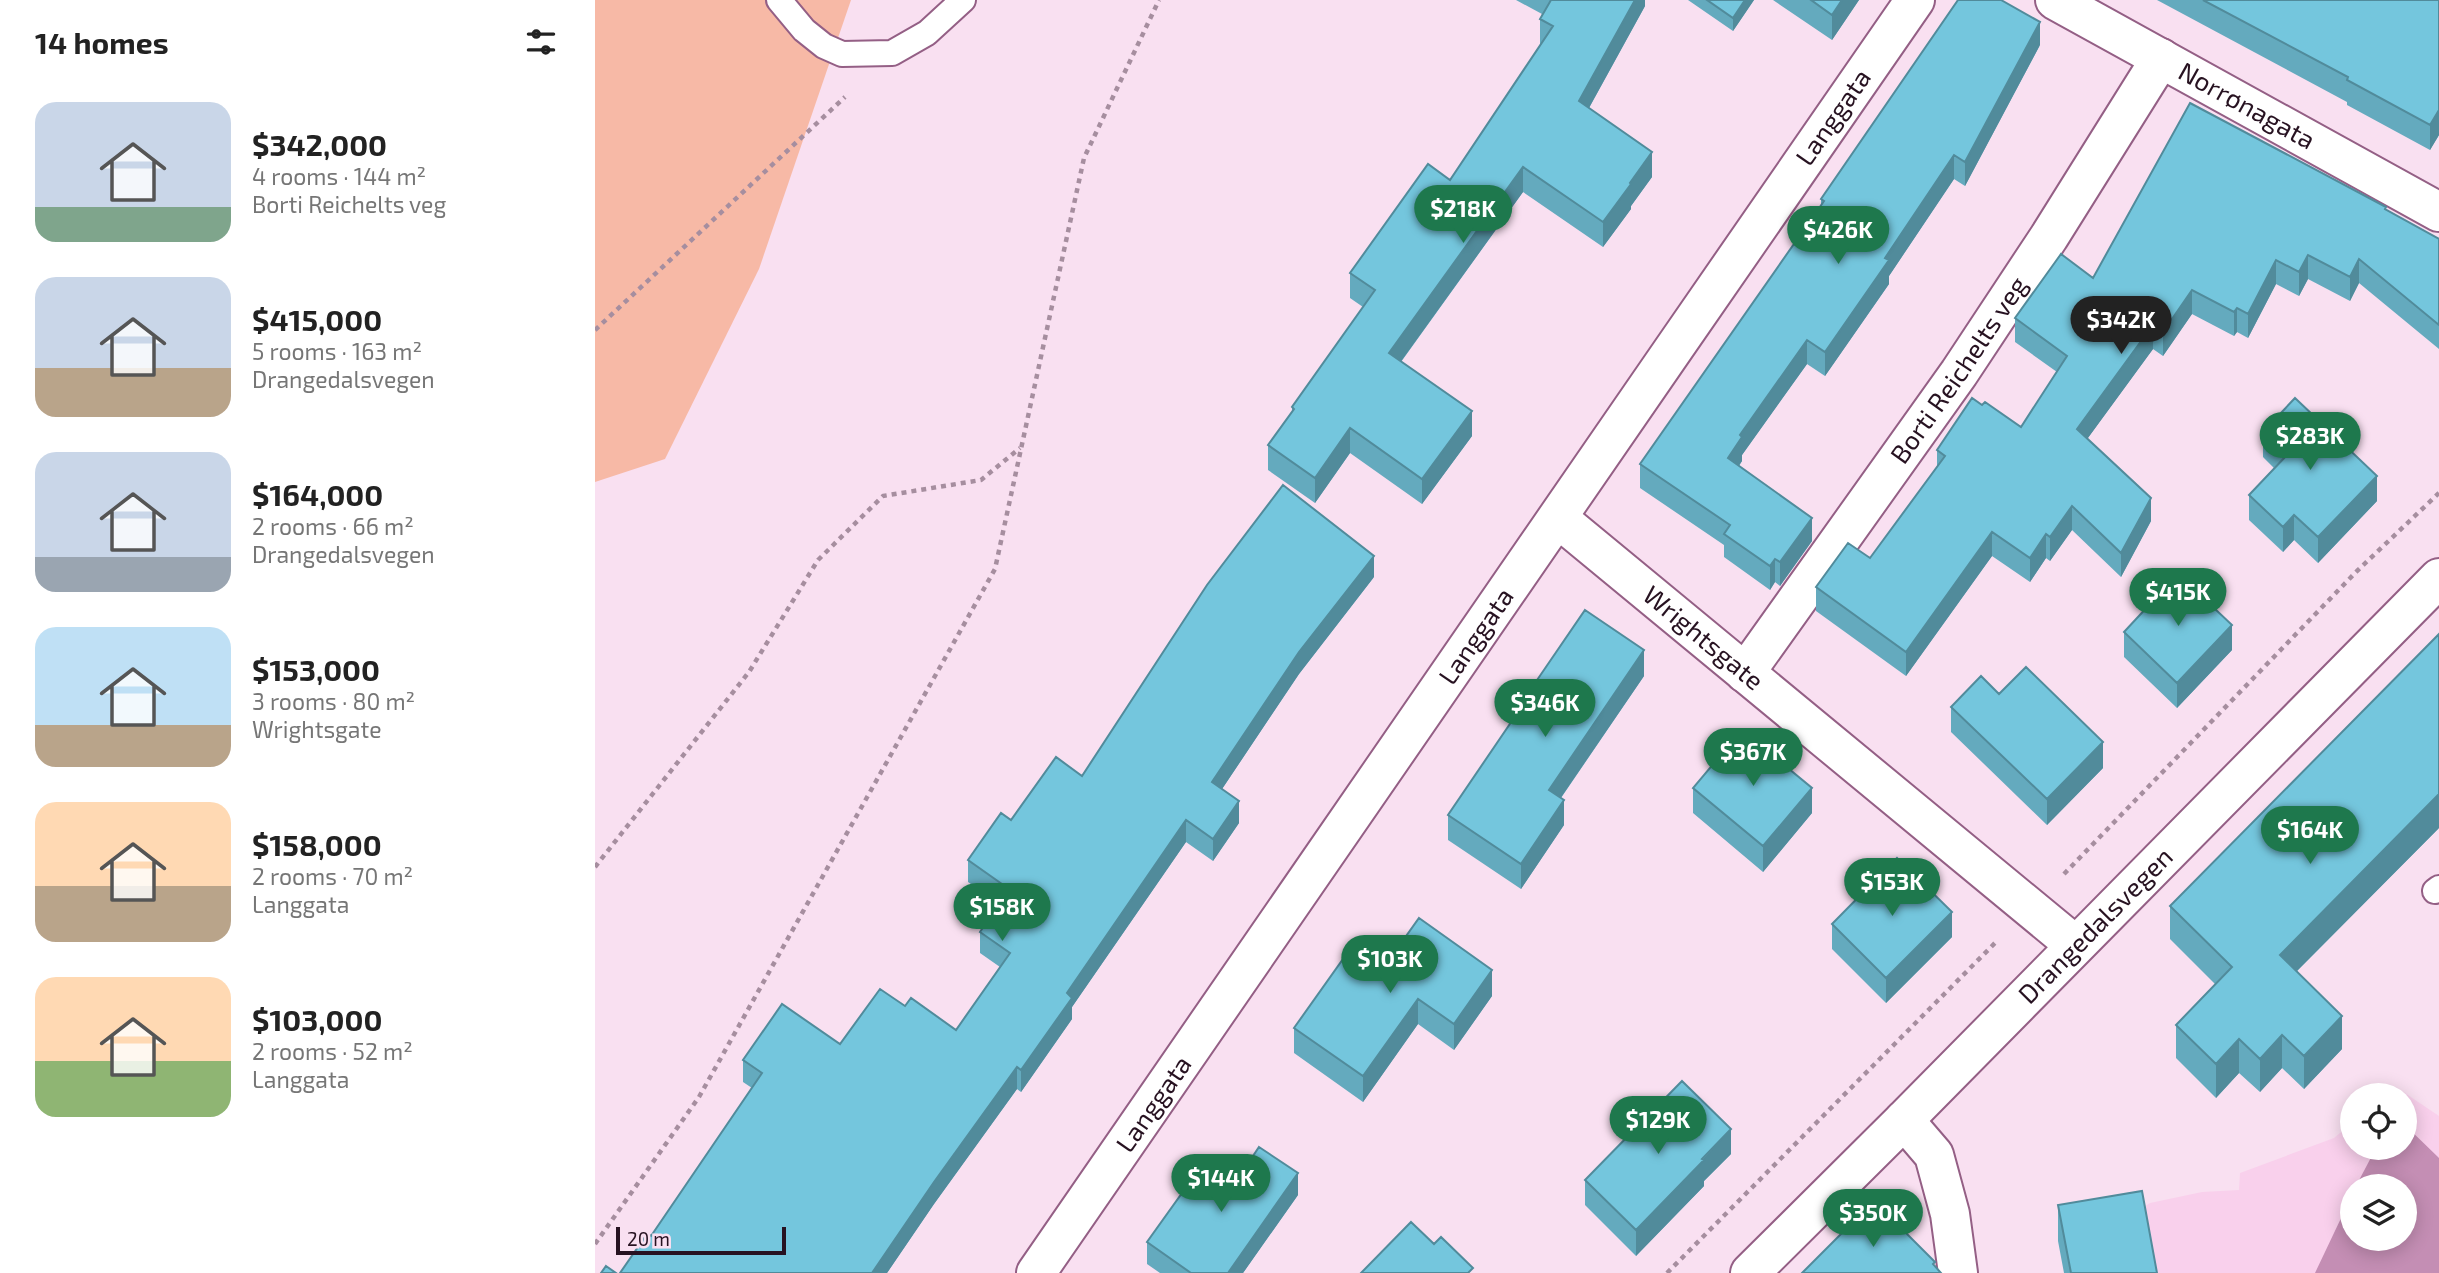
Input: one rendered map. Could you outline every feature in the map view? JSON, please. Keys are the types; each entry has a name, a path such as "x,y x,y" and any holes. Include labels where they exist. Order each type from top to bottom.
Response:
{"street":[{"name":"Langgata","path":"1036,1273 1280,925 1559,519 1647,385 1915,0"},
{"name":"Norrønagata","path":"2055,0 2439,212"},
{"name":"Borti Reichelts veg","path":"1745,673 1959,373 2049,237 2161,58"},
{"name":"Wrightsgate","path":"1559,519 2075,945"},
{"name":"Drangedalsvegen","path":"1750,1273 1904,1121 2075,945 2434,592"},
{"path":"1904,1121 1934,1155 1949,1214 1958,1273"}],"lane":[{"path":"779,0 804,30 824,46 842,54 892,53 927,33 963,0"}],"path":[{"path":"595,1244 699,1097 995,569 1084,158 1159,0"},
{"path":"595,330 892,53"},
{"path":"595,867 749,672 818,560 883,496 981,480 1021,447"}],"shaded area":[{"path":"595,0 851,0 759,269 665,459 595,482"},
{"path":"2417,1101 2439,1116 2439,1273 2075,1273 2105,1231 2150,1203 2202,1192 2239,1190 2240,1173 2334,1138 2340,1133 2340,1160 2417,1160"},
{"path":"2417,1137 2439,1158 2439,1273 2315,1273 2340,1220 2340,1251 2417,1251 2417,1174 2362,1174 2370,1160 2417,1160"}],"building":[{"path":"1551,0 1635,0 1579,101 1652,152 1603,222 1523,167 1389,353 1472,411 1422,479 1350,428 1315,478 1268,445 1375,290 1350,273 1428,164 1450,180 1553,26 1540,19"},
{"path":"1707,0 1745,0 1733,18"},
{"path":"1811,0 1842,0 1832,15"},
{"path":"1958,0 2001,0 2040,22 1965,162 1954,155 1885,258 1889,260 1825,352 1807,340 1740,435 1742,437 1728,458 1812,518 1780,562 1775,559 1770,566 1724,534 1730,525 1640,464 1824,201 1821,199"},
{"path":"2203,0 2439,0 2439,110 2430,125 2347,80 2348,77"},
{"path":"2190,103 2386,207 2385,209 2439,239 2439,325 2359,259 2350,277 2308,255 2299,272 2276,260 2248,314 2237,308 2234,312 2192,290 2163,332 2153,325 2077,429 2151,498 2121,553 2072,506 2050,537 2046,534 2030,558 1992,532 1906,652 1816,587 1848,543 1870,558 1945,456 1937,450 1972,398 1982,405 1985,402 2021,427 2067,356 2015,318 2061,254 2093,278"},
{"path":"2295,398 2377,476 2318,537 2294,515 2283,527 2249,495 2287,455 2263,432"},
{"path":"1283,485 1374,556 1299,652 1212,782 1239,801 1213,839 1186,820 1067,993 1072,998 1021,1070 1017,1067 872,1273 620,1273 647,1234 651,1236 762,1073 743,1060 782,1004 840,1044 880,989 905,1006 911,998 956,1030 1010,953 980,932 1009,889 968,860 1001,813 1011,820 1056,757 1082,776 1207,585"},
{"path":"2178,574 2232,625 2177,683 2124,632"},
{"path":"1585,610 1644,650 1549,790 1564,800 1521,864 1448,815"},
{"path":"2439,634 2439,794 2280,955 2342,1016 2304,1056 2282,1035 2260,1059 2239,1039 2216,1064 2176,1025 2232,967 2170,906"},
{"path":"2026,667 2103,742 2047,799 1951,707 1981,676 1999,694"},
{"path":"1742,730 1812,788 1763,846 1693,788"},
{"path":"1897,858 1952,912 1886,978 1832,924"},
{"path":"1419,918 1492,970 1454,1024 1418,999 1363,1076 1294,1028 1353,945 1384,967"},
{"path":"1682,1081 1731,1129 1636,1230 1585,1180"},
{"path":"1259,1147 1298,1173 1228,1273 1191,1273 1147,1242 1205,1161 1235,1183"},
{"path":"2142,1191 2157,1273 2071,1273 2058,1205"},
{"path":"1874,1201 1935,1262 1933,1264 1941,1273 1802,1273"},
{"path":"1411,1222 1434,1244 1441,1237 1473,1268 1468,1273 1361,1273"},
{"path":"606,1266 616,1273 601,1273"}]}
